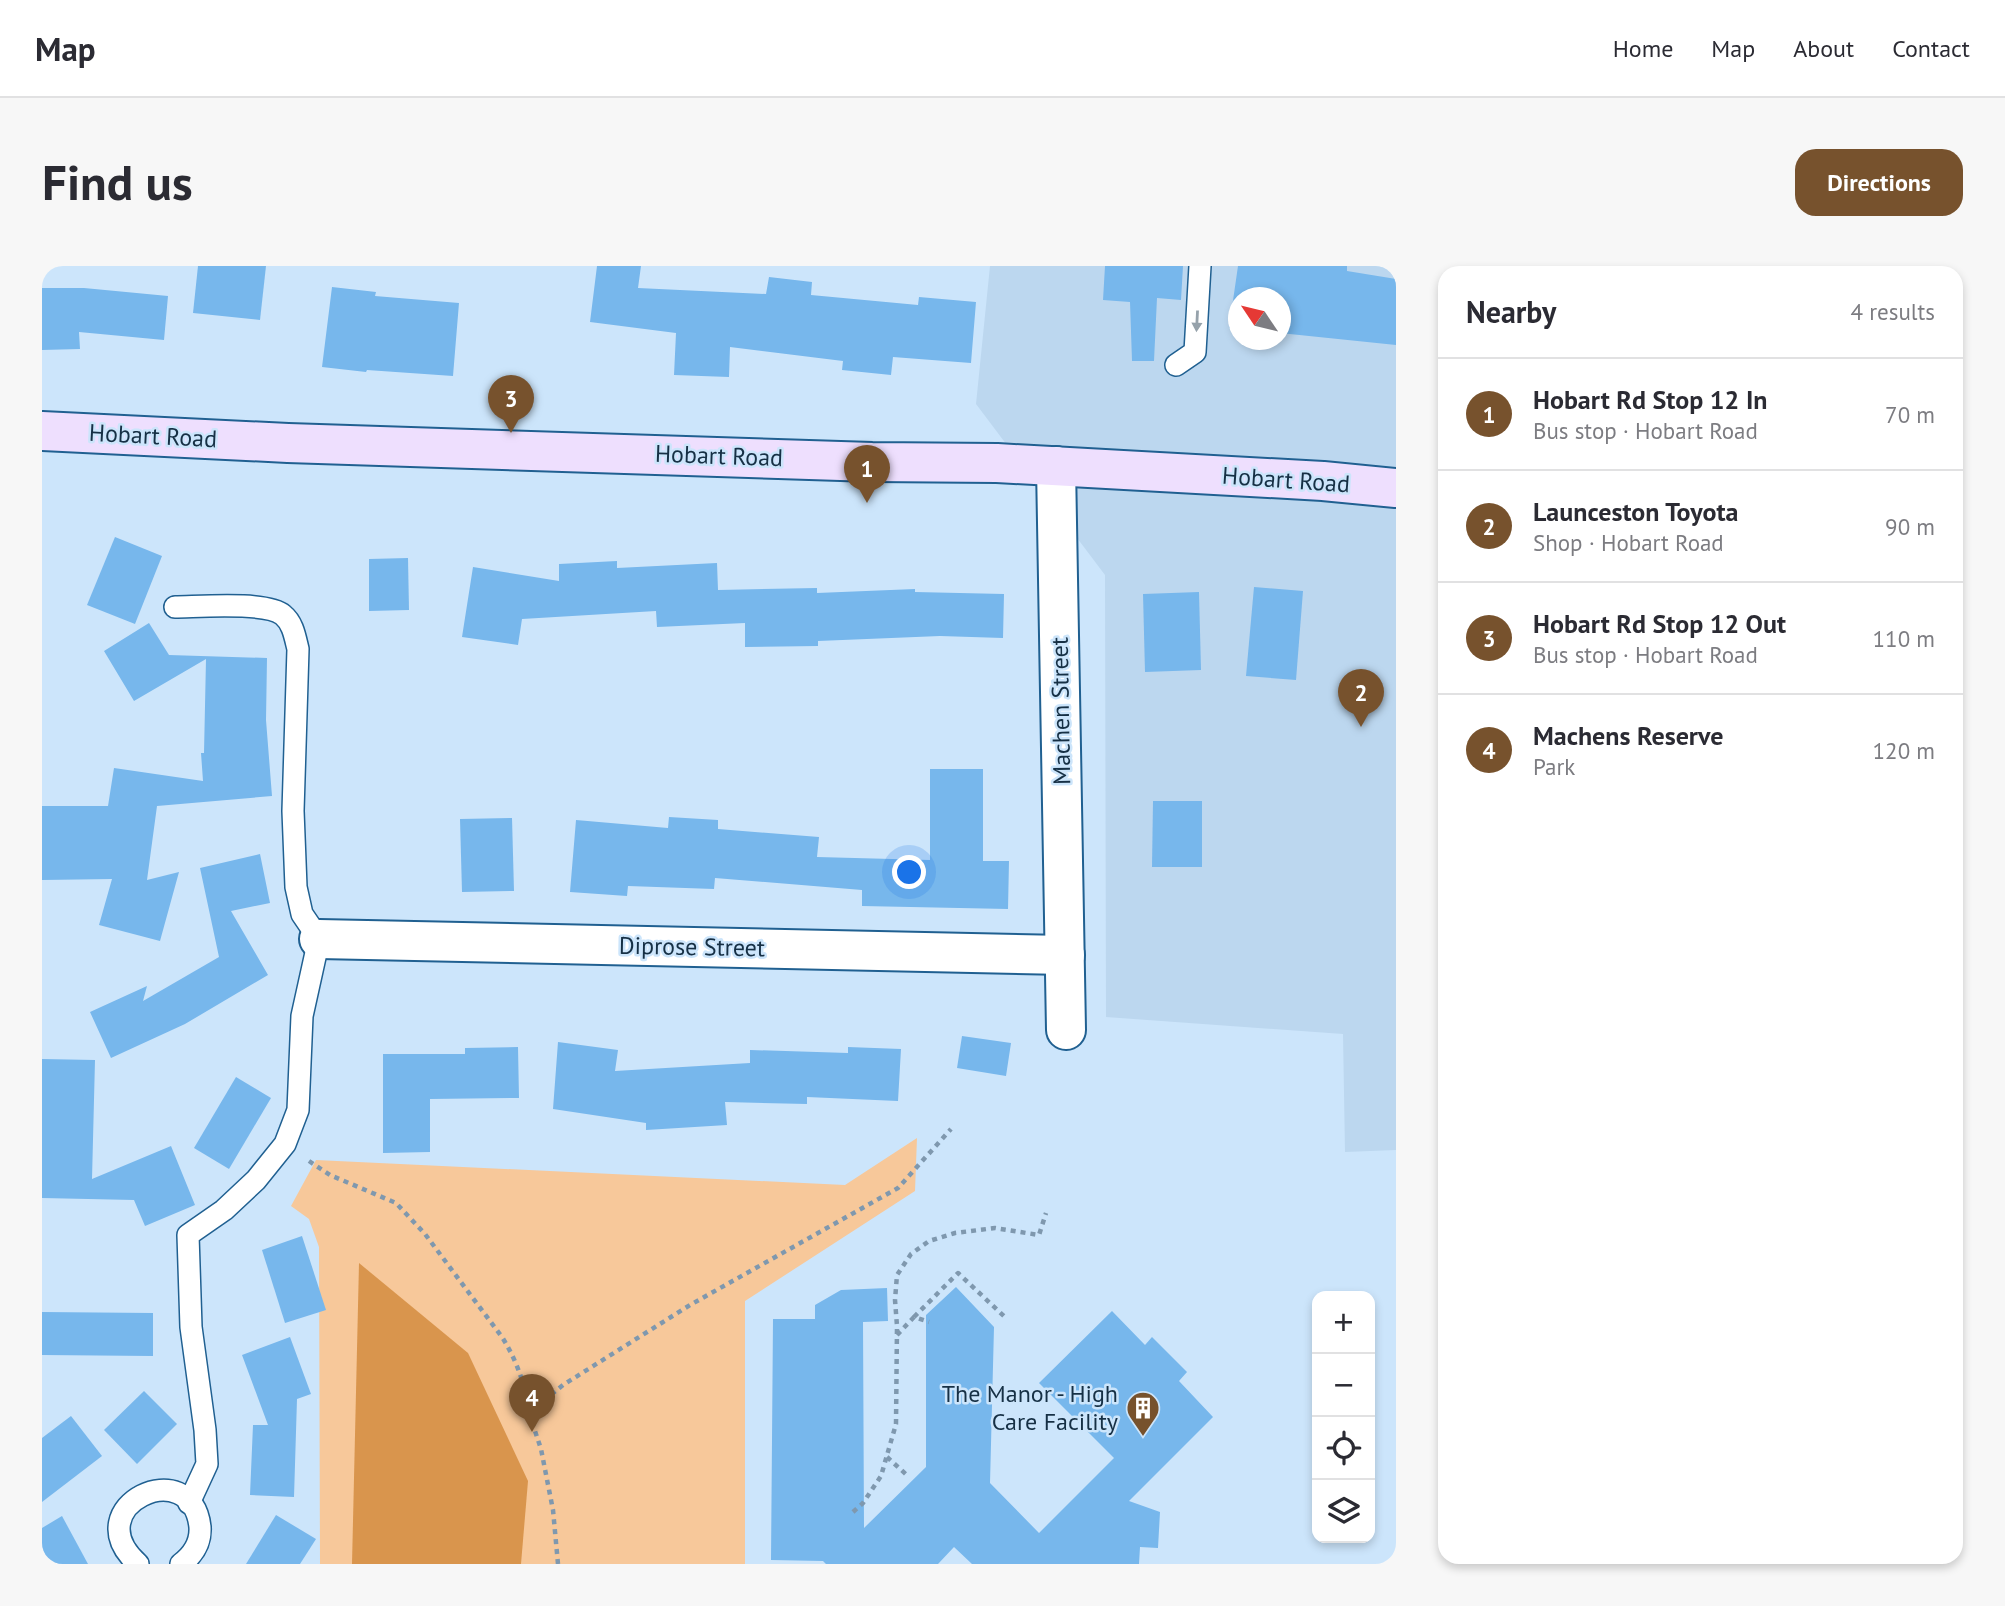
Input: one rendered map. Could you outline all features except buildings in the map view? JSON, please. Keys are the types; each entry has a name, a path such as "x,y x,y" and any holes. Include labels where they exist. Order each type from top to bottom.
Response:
{"main road":[{"name":"Hobart Road","path":"42,431 288,443 1056,466 1396,488"}],"street":[{"name":"Machen Street","path":"1056,466 1066,1030"},
{"name":"Diprose Street","path":"319,939 1065,955"}],"lane":[{"path":"1176,365 1195,352 1200,266"},
{"path":"174,607 263,607 282,615 292,628 298,649 293,811 296,887 302,914 319,939 302,1016 298,1110 285,1144 256,1180 224,1210 188,1235 191,1327 205,1430 206,1464 189,1503"},
{"path":"138,1564 128,1556 122,1544 121,1518 127,1507 137,1498 160,1490 173,1492 184,1498 199,1519 197,1546 190,1558 181,1564"}],"path":[{"path":"532,1422 537,1406 563,1385 690,1305 898,1188 951,1129"},
{"path":"285,1144 330,1175 396,1203 425,1234 502,1337 523,1377 532,1422 541,1449 553,1510 558,1564"},
{"path":"853,1512 863,1503 881,1475 896,1424 897,1275 911,1254 929,1241 955,1233 995,1228 1039,1235 1046,1213"},
{"path":"897,1336 958,1273 1007,1320"},
{"path":"914,1317 929,1322"},
{"path":"887,1457 909,1477"}],"shaded area":[{"path":"990,266 1396,266 1396,1150 1345,1152 1343,1034 1106,1017 1105,575 976,404"},
{"path":"917,1138 915,1191 745,1301 745,1564 320,1564 319,1247 309,1219 291,1206 316,1160 845,1185"},
{"path":"359,1263 468,1353 528,1481 521,1564 352,1564"}],"place":[{"name":"Hobart Rd Stop 12 Out","path":"511,433"},
{"name":"Hobart Rd Stop 12 In","path":"867,503"},
{"name":"Launceston Toyota","path":"1361,727"},
{"name":"Machens Reserve","path":"532,1432"},
{"name":"The Manor - High Care Facility","path":"1143,1438"}]}
